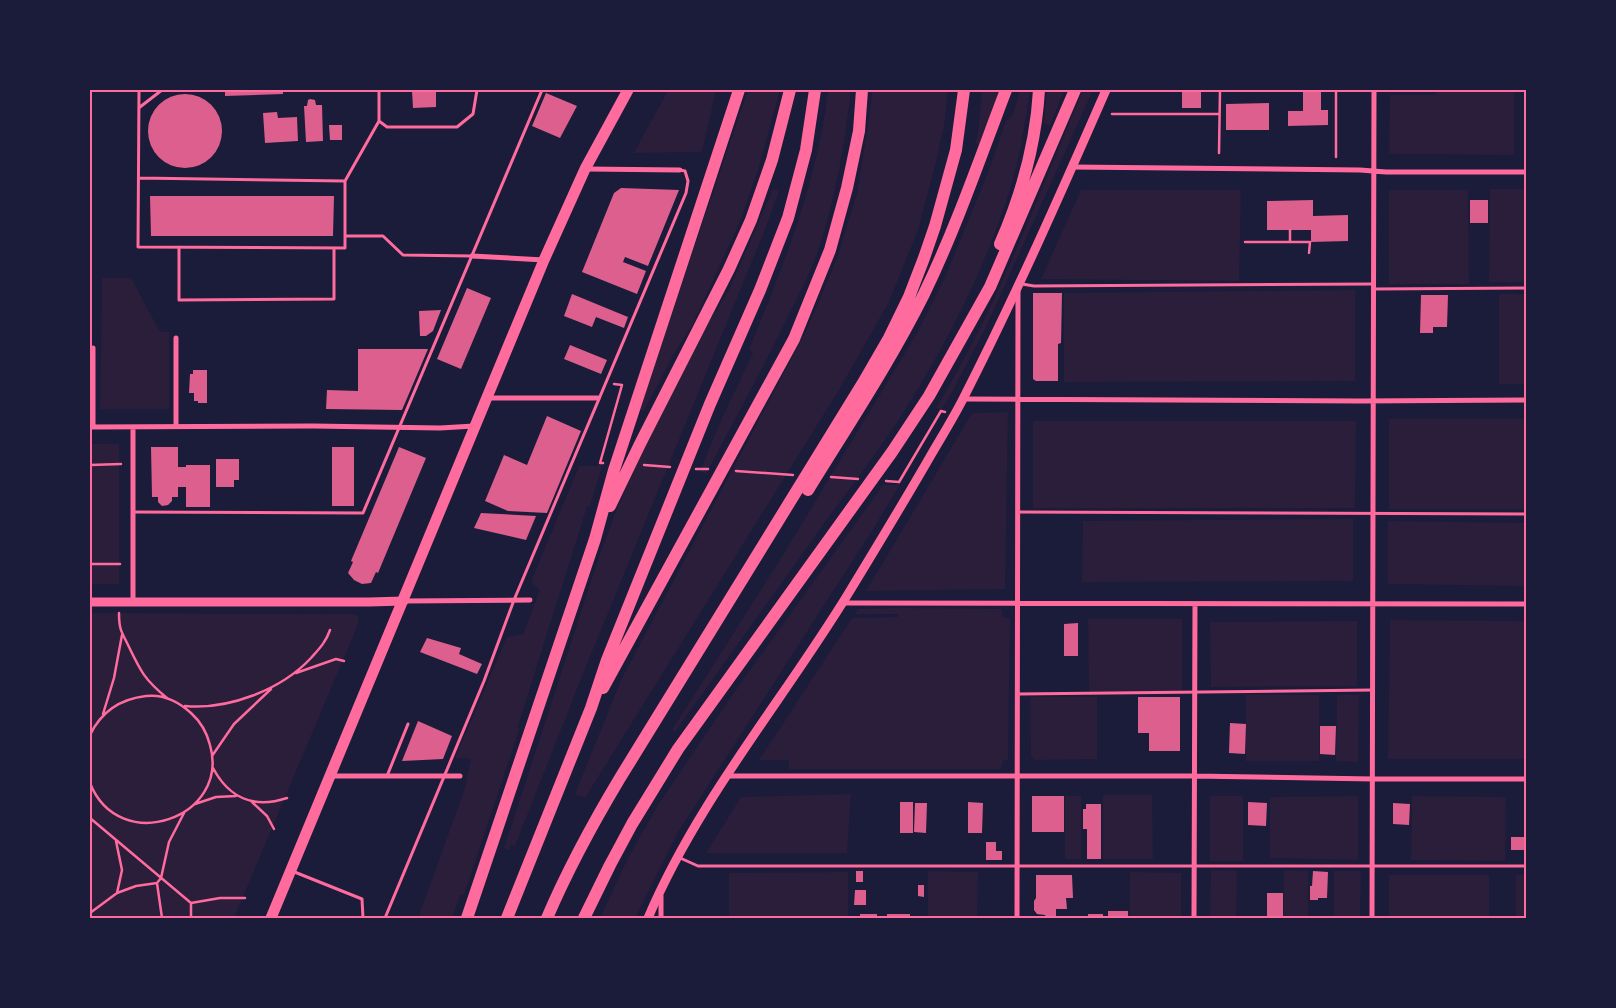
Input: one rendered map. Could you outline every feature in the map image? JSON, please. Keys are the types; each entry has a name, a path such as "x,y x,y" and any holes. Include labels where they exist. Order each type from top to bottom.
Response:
{"highway":[{"path":"467,918 595,539 620,452 739,90"},
{"path":"595,539 640,444 729,269 751,220 772,160 790,90"},
{"path":"507,918 591,708 607,660 710,404 760,290 788,218 806,150 815,90"},
{"path":"591,708 617,665 635,628 794,339 830,250 847,188 858,131 862,90"},
{"path":"546,918 560,887 605,804 889,338 909,297 927,250 945,193 956,150 964,90"},
{"path":"742,581 788,522 887,363 904,332 945,248 1006,90"},
{"path":"968,326 1018,194 1032,144 1039,90"},
{"path":"584,918 632,824 678,749 892,452 929,396 990,287 1075,90"}],"main road":[{"path":"272,918 544,260 585,169 628,90"}],"street":[{"path":"648,918 661,887 726,776 842,604 964,399 1019,283 1106,90"},
{"path":"1372,918 1374,90"},
{"path":"1072,167 1526,172"},
{"path":"585,169 680,170"},
{"path":"472,256 544,260"},
{"path":"1017,918 1019,283"},
{"path":"176,338 176,426"},
{"path":"93,348 91,427 440,428 476,426"},
{"path":"488,398 598,398"},
{"path":"964,399 1526,400"},
{"path":"133,427 133,602"},
{"path":"90,602 530,600"},
{"path":"842,604 1526,604"},
{"path":"1194,918 1195,604"},
{"path":"331,776 460,776"},
{"path":"726,776 1194,776 1526,779"},
{"path":"661,887 661,918"}],"lane":[{"path":"139,90 138,247 334,248 345,248 345,181 379,121 379,90"},
{"path":"139,107 162,90"},
{"path":"379,121 387,127 457,127 473,114 477,90"},
{"path":"133,512 363,513 542,90"},
{"path":"385,918 445,777 514,600 686,193 687,176 685,171 680,170"},
{"path":"139,178 345,181"},
{"path":"345,236 384,236 403,256 472,256"},
{"path":"179,247 180,300 334,299 334,248"},
{"path":"1019,283 1034,286 1526,288"},
{"path":"1018,512 1526,514"},
{"path":"1017,694 1373,690"},
{"path":"387,776 408,724"},
{"path":"678,857 698,866 1526,866"},
{"path":"292,870 362,899 363,918"}],"path":[{"path":"1219,153 1220,90"},
{"path":"1336,90 1336,157"},
{"path":"1112,114 1219,114"},
{"path":"1290,230 1290,242"},
{"path":"1246,242 1310,242 1309,253"},
{"path":"610,463 600,463 622,385"},
{"path":"879,480 899,482 941,412"},
{"path":"90,465 121,464"},
{"path":"640,465 670,467"},
{"path":"690,468 710,470"},
{"path":"730,471 799,475"},
{"path":"829,477 859,479"},
{"path":"90,564 120,564"},
{"path":"119,613 119,628 143,675 168,699"},
{"path":"212,756 234,724 272,688 295,673 323,645 330,630"},
{"path":"90,734 103,715 114,678 122,635"},
{"path":"295,673 327,661 336,659 344,661"},
{"path":"183,706 224,704 272,688"},
{"path":"90,783 94,793 108,809 125,819 145,824 166,822 184,813 194,805 203,794 212,766 212,756 207,734 197,718 183,706 168,699 151,696 134,698 118,704 103,715"},
{"path":"212,766 222,782 237,796 250,801 271,802 287,798"},
{"path":"194,805 216,797 237,796"},
{"path":"250,801 267,816 274,829"},
{"path":"90,913 117,893 136,886 157,883 161,878 169,842 184,813"},
{"path":"90,818 191,903 220,898 245,898"},
{"path":"116,840 122,870 117,893"},
{"path":"157,883 162,918"},
{"path":"191,903 191,918"}],"shaded area":[{"path":"668,90 716,90 702,152 634,153"},
{"path":"748,90 780,90 758,170 741,219 693,324 677,348 644,411 639,409"},
{"path":"828,90 851,90 840,165 822,239 799,294 706,474 700,471 722,418 753,353 749,350 786,255 808,190 823,124"},
{"path":"872,90 948,90 944,126 918,230 889,302 839,390 585,798 575,794 621,680 806,331 836,261 857,193"},
{"path":"982,90 1000,91 979,145 975,143 978,133"},
{"path":"1020,90 1030,90 1020,152 1006,202 970,292 940,350 887,437 675,732 672,730 783,555 917,333 946,275 989,170 1006,121 1013,115"},
{"path":"1047,90 1064,90 1050,126 1044,123"},
{"path":"1083,90 1093,90 987,325 941,411 936,408 958,370 997,292"},
{"path":"1436,90 1514,90 1514,155 1389,154 1390,95 1435,95"},
{"path":"773,189 779,191 764,232 583,674 515,846 511,845 509,850 504,848 599,557 617,509 641,455 704,330 729,290"},
{"path":"1490,189 1526,189 1526,282 1489,282"},
{"path":"1081,190 1241,190 1239,281 1041,279"},
{"path":"1389,190 1468,190 1469,284 1389,284"},
{"path":"102,278 131,278 160,332 169,332 169,409 100,409"},
{"path":"1355,290 1355,381 1064,382 1064,293"},
{"path":"1499,294 1526,294 1526,384 1499,384"},
{"path":"1008,412 1005,589 866,591 972,413"},
{"path":"1389,419 1526,419 1526,509 1389,509"},
{"path":"1033,421 1356,421 1355,508 1033,508"},
{"path":"90,444 119,444 119,584 90,584"},
{"path":"919,450 875,526 678,832 635,918 600,918 627,860 658,805 728,701 883,485 897,485"},
{"path":"579,466 602,466 590,506 587,507 518,726 519,730 464,895 460,895 452,918 418,918 465,788 471,759 455,758 507,637 523,634 540,590 531,582"},
{"path":"1353,519 1353,581 1082,582 1083,521"},
{"path":"1388,521 1526,523 1526,586 1388,584"},
{"path":"859,609 1002,609 1002,617 1010,618 1008,760 1003,760 1001,769 789,769 789,760 759,760 852,618 898,617 898,614 854,614"},
{"path":"90,613 354,614 359,617 357,627 234,918 90,918"},
{"path":"1088,619 1182,619 1182,691 1089,691"},
{"path":"1390,620 1526,621 1526,759 1388,759"},
{"path":"1357,621 1357,686 1211,687 1210,622"},
{"path":"1246,695 1319,695 1319,761 1246,761"},
{"path":"1337,695 1359,695 1358,762 1336,761"},
{"path":"1030,697 1097,697 1097,759 1034,760 1031,756"},
{"path":"851,794 847,853 706,853 741,797"},
{"path":"1103,795 1152,795 1153,859 1103,859"},
{"path":"1065,796 1081,796 1081,859 1065,859"},
{"path":"1210,796 1243,796 1243,861 1210,861"},
{"path":"1358,796 1358,860 1270,858 1270,797"},
{"path":"1412,796 1506,797 1505,861 1411,860"},
{"path":"1211,870 1237,871 1236,918 1210,918"},
{"path":"1284,870 1308,871 1308,918 1284,918"},
{"path":"928,871 978,872 977,918 928,918"},
{"path":"1334,871 1361,871 1360,918 1334,918"},
{"path":"848,872 848,918 729,918 729,873"},
{"path":"1130,872 1181,873 1181,918 1130,918"},
{"path":"1389,875 1489,875 1489,918 1389,918"},
{"path":"1516,875 1526,875 1526,918 1516,918"}],"building":[{"path":"225,90 283,90 283,94 225,96"},
{"path":"1182,90 1201,90 1201,108 1182,108"},
{"path":"1303,90 1321,90 1321,110 1328,110 1328,125 1288,126 1288,111 1303,111"},
{"path":"412,91 436,91 436,107 413,108"},
{"path":"546,93 577,106 560,138 532,126"},
{"path":"192,94 212,104 220,117 222,131 220,145 212,158 199,166 178,168 158,158 150,145 148,124 158,104 171,96"},
{"path":"310,99 315,100 316,105 322,105 323,141 306,142 304,106 307,106"},
{"path":"1269,103 1269,130 1226,130 1226,104"},
{"path":"277,112 278,118 297,117 298,141 265,143 263,113"},
{"path":"329,125 342,125 342,140 330,140"},
{"path":"621,188 679,190 648,266 625,257 623,262 646,271 637,294 582,272 614,193"},
{"path":"150,196 334,196 333,236 151,236"},
{"path":"1313,200 1313,216 1348,215 1348,241 1311,242 1311,230 1267,230 1267,201"},
{"path":"1470,200 1488,200 1488,223 1470,223"},
{"path":"467,288 491,298 461,369 437,359"},
{"path":"1033,293 1062,293 1061,343 1058,344 1058,381 1036,381 1033,379"},
{"path":"572,294 628,317 624,328 596,317 592,327 564,316"},
{"path":"1421,295 1448,295 1447,327 1433,327 1433,333 1420,333"},
{"path":"441,310 433,331 426,336 420,336 419,311"},
{"path":"570,345 607,360 601,374 564,359"},
{"path":"358,349 428,349 402,410 326,409 327,390 358,391"},
{"path":"193,370 207,370 207,403 194,401 194,393 189,393 190,374 193,374"},
{"path":"547,416 581,431 547,513 508,511 485,501 504,455 527,465"},
{"path":"151,447 178,447 178,467 210,465 210,507 186,507 186,487 178,487 178,497 172,497 172,501 168,505 162,506 158,502 158,497 152,497"},
{"path":"332,447 354,447 354,506 332,506"},
{"path":"399,447 426,458 378,573 376,572 371,583 362,584 354,580 348,573 353,562 351,561"},
{"path":"216,459 239,459 239,480 234,480 234,487 216,487"},
{"path":"481,513 536,516 526,540 474,528"},
{"path":"1078,623 1078,656 1064,656 1064,624"},
{"path":"427,638 461,648 459,654 482,664 477,674 420,652"},
{"path":"1138,697 1180,697 1180,751 1149,751 1149,733 1138,733"},
{"path":"418,721 452,736 443,759 402,761"},
{"path":"1230,723 1246,724 1245,754 1229,753"},
{"path":"1320,726 1336,726 1335,755 1320,754"},
{"path":"1032,796 1064,796 1064,832 1032,832"},
{"path":"900,802 913,802 913,833 900,833"},
{"path":"968,802 983,803 982,833 968,833"},
{"path":"1248,802 1267,803 1266,826 1248,825"},
{"path":"915,803 927,803 926,833 914,832"},
{"path":"1393,803 1410,804 1409,825 1393,824"},
{"path":"1086,804 1101,804 1101,859 1087,859 1087,829 1083,829 1083,809 1086,809"},
{"path":"1511,837 1525,837 1524,850 1511,850"},
{"path":"986,842 996,842 996,851 1002,851 1002,860 986,860"},
{"path":"856,871 863,871 863,882 856,882"},
{"path":"1313,871 1328,872 1327,898 1310,900"},
{"path":"1036,875 1072,875 1073,898 1066,898 1067,909 1056,909 1056,918 1046,918 1045,915 1037,914 1034,910"},
{"path":"918,885 924,885 924,897 918,896"},
{"path":"855,890 866,890 866,905 854,905"},
{"path":"1267,893 1283,893 1283,918 1267,918"},
{"path":"1108,911 1128,911 1128,918 1108,918"},
{"path":"860,914 877,914 877,918 860,918"},
{"path":"887,914 910,914 910,918 887,918"},
{"path":"1088,914 1103,914 1103,918 1088,918"}]}
